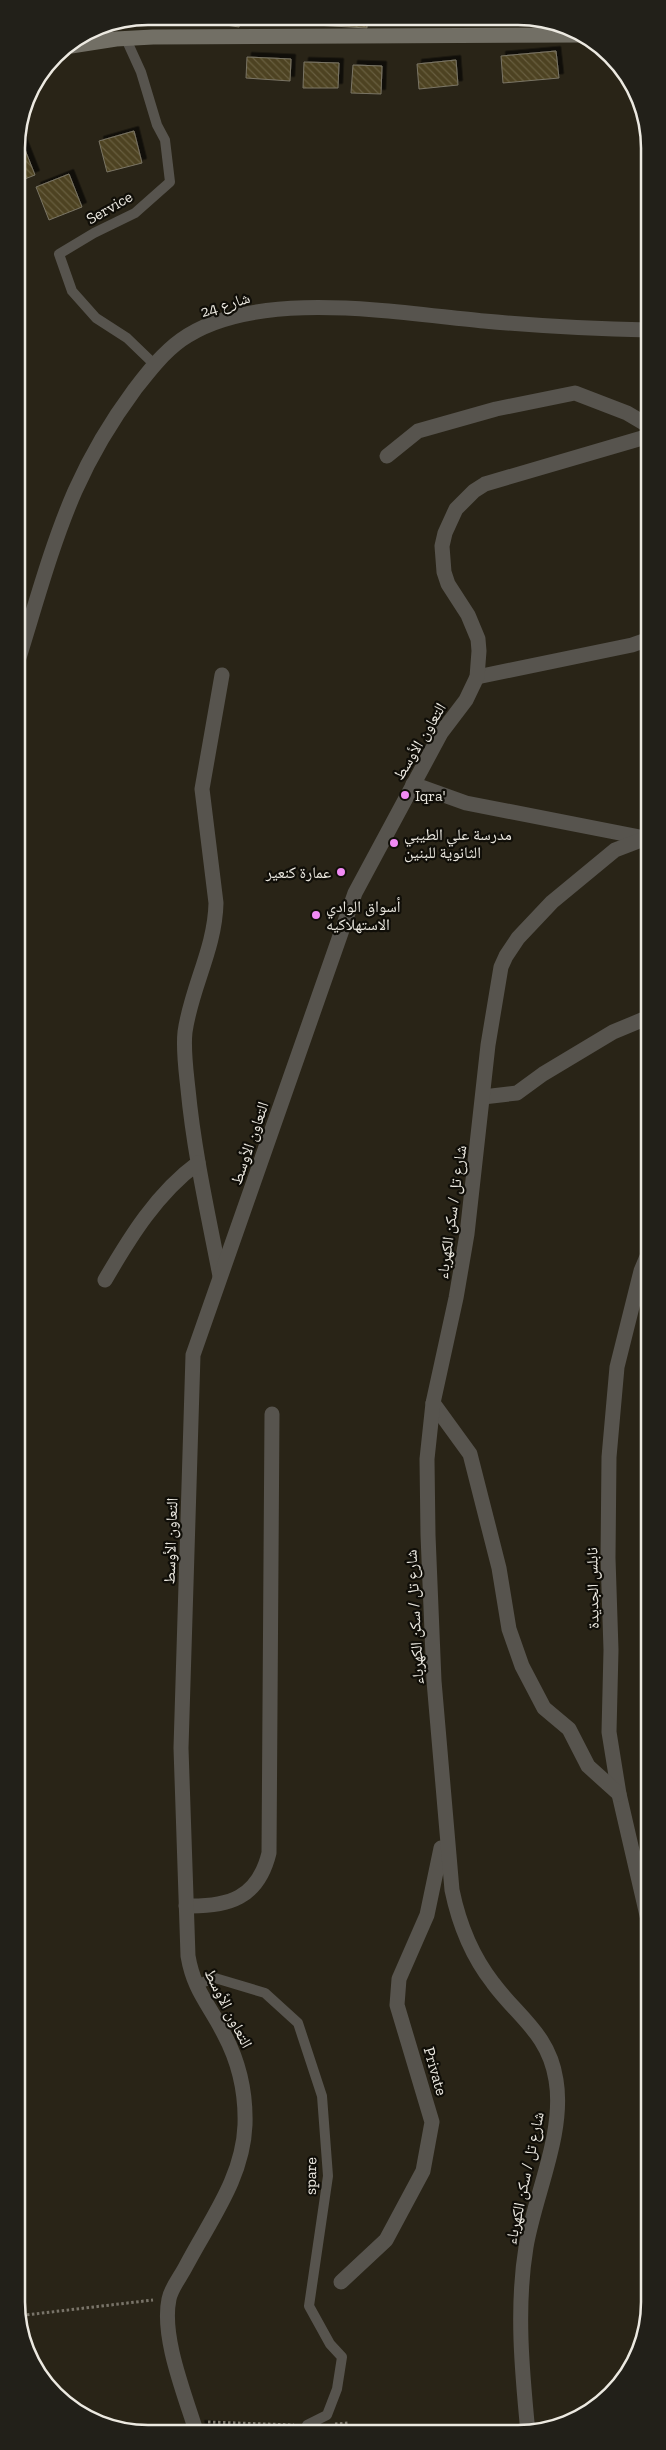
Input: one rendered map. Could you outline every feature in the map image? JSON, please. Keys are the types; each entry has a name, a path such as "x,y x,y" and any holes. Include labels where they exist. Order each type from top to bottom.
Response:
{"street":[{"path":"84,44 126,39 415,34 564,35"},
{"name":"شارع 24","path":"25,640 75,491 106,433 154,364 181,340 214,322 247,312 289,308 356,310 574,329 641,330"},
{"path":"387,456 418,430 496,409 575,393 628,413 641,421"},
{"name":"التعاون الأوسط","path":"169,2298 232,2182 243,2145 245,2126 243,2087 232,2050 195,1985 188,1956 180,1748 193,1355 355,892 448,722 466,700 476,677 479,651 478,639 468,615 448,584 442,559 445,533 456,509 474,491 498,479 641,438"},
{"path":"476,677 641,642"},
{"path":"220,1277 198,1163 189,1102 185,1032 216,919 216,903 202,789 222,675"},
{"path":"414,784 466,803 641,837"},
{"name":"شارع تل / سكن الكهرباء","path":"527,2424 522,2351 522,2282 530,2229 553,2134 558,2089 551,2059 537,2032 494,1985 472,1950 458,1916 452,1890 438,1746 428,1555 427,1459 433,1403 462,1266 497,982 503,961 510,949 543,910 615,850 641,840"},
{"path":"483,1097 517,1093 543,1074 613,1032 641,1020"},
{"path":"105,1280 126,1243 148,1213 177,1178 198,1163"},
{"name":"نابلس الجديدة","path":"641,1271 617,1367 609,1457 610,1732 619,1794 641,1889"},
{"path":"433,1403 470,1454 499,1568 509,1629 522,1666 544,1708 569,1728 588,1766 619,1794"},
{"path":"186,1906 216,1906 237,1898 255,1884 262,1874 269,1853 272,1414"},
{"name":"Private","path":"341,2282 386,2240 423,2171 432,2122 397,2004 399,1979 427,1915 441,1848"},
{"path":"169,2298 171,2348 194,2425"}],"lane":[{"name":"Service","path":"126,39 141,72 157,125 165,140 170,182 135,213 94,233 59,254 72,291 96,318 127,338 154,364"},
{"name":"spare","path":"195,1985 216,1978 265,1993 298,2023 322,2096 328,2176 309,2306 330,2344 342,2357 337,2389 327,2415 307,2425"}],"path":[{"path":"26,2315 169,2298"},
{"path":"307,2425 349,2423"}],"building":[{"path":"316,25 367,25 367,28"},
{"path":"556,51 559,78 503,83 501,56"},
{"path":"247,57 291,59 290,81 246,78"},
{"path":"456,60 458,85 419,89 417,64"},
{"path":"304,62 339,63 338,88 303,88"},
{"path":"353,65 382,66 381,94 351,93"},
{"path":"134,131 142,163 107,172 99,141"},
{"path":"25,150 35,175 25,179"},
{"path":"69,174 82,207 49,220 36,187"}],"place":[{"name":"Iqra'","path":"405,795"},
{"name":"مدرسة علي الطيبي الثانوية للبنين","path":"394,843"},
{"name":"عمارة كنعير","path":"341,872"},
{"name":"أسواق الوادي الاستهلاكيه","path":"316,915"}]}
